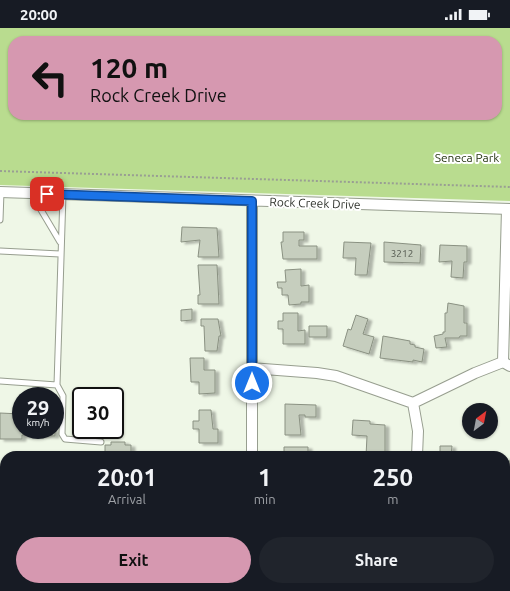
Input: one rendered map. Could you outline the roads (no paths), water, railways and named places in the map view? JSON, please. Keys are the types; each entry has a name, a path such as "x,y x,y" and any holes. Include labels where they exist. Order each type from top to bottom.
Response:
{"street":[{"name":"Rock Creek Drive","path":"0,192 508,209"},
{"path":"252,201 252,451"},
{"path":"252,368 336,376 413,403 475,373 506,364 508,209"},
{"path":"413,403 418,431 417,451"}],"lane":[{"path":"0,192 0,220"},
{"path":"31,193 60,243"},
{"path":"63,194 60,243 58,385 63,396 62,434 65,439 101,442"},
{"path":"0,251 60,254"},
{"path":"0,381 58,385"}],"park label":[{"name":"Seneca Park","path":"467,157"}]}
